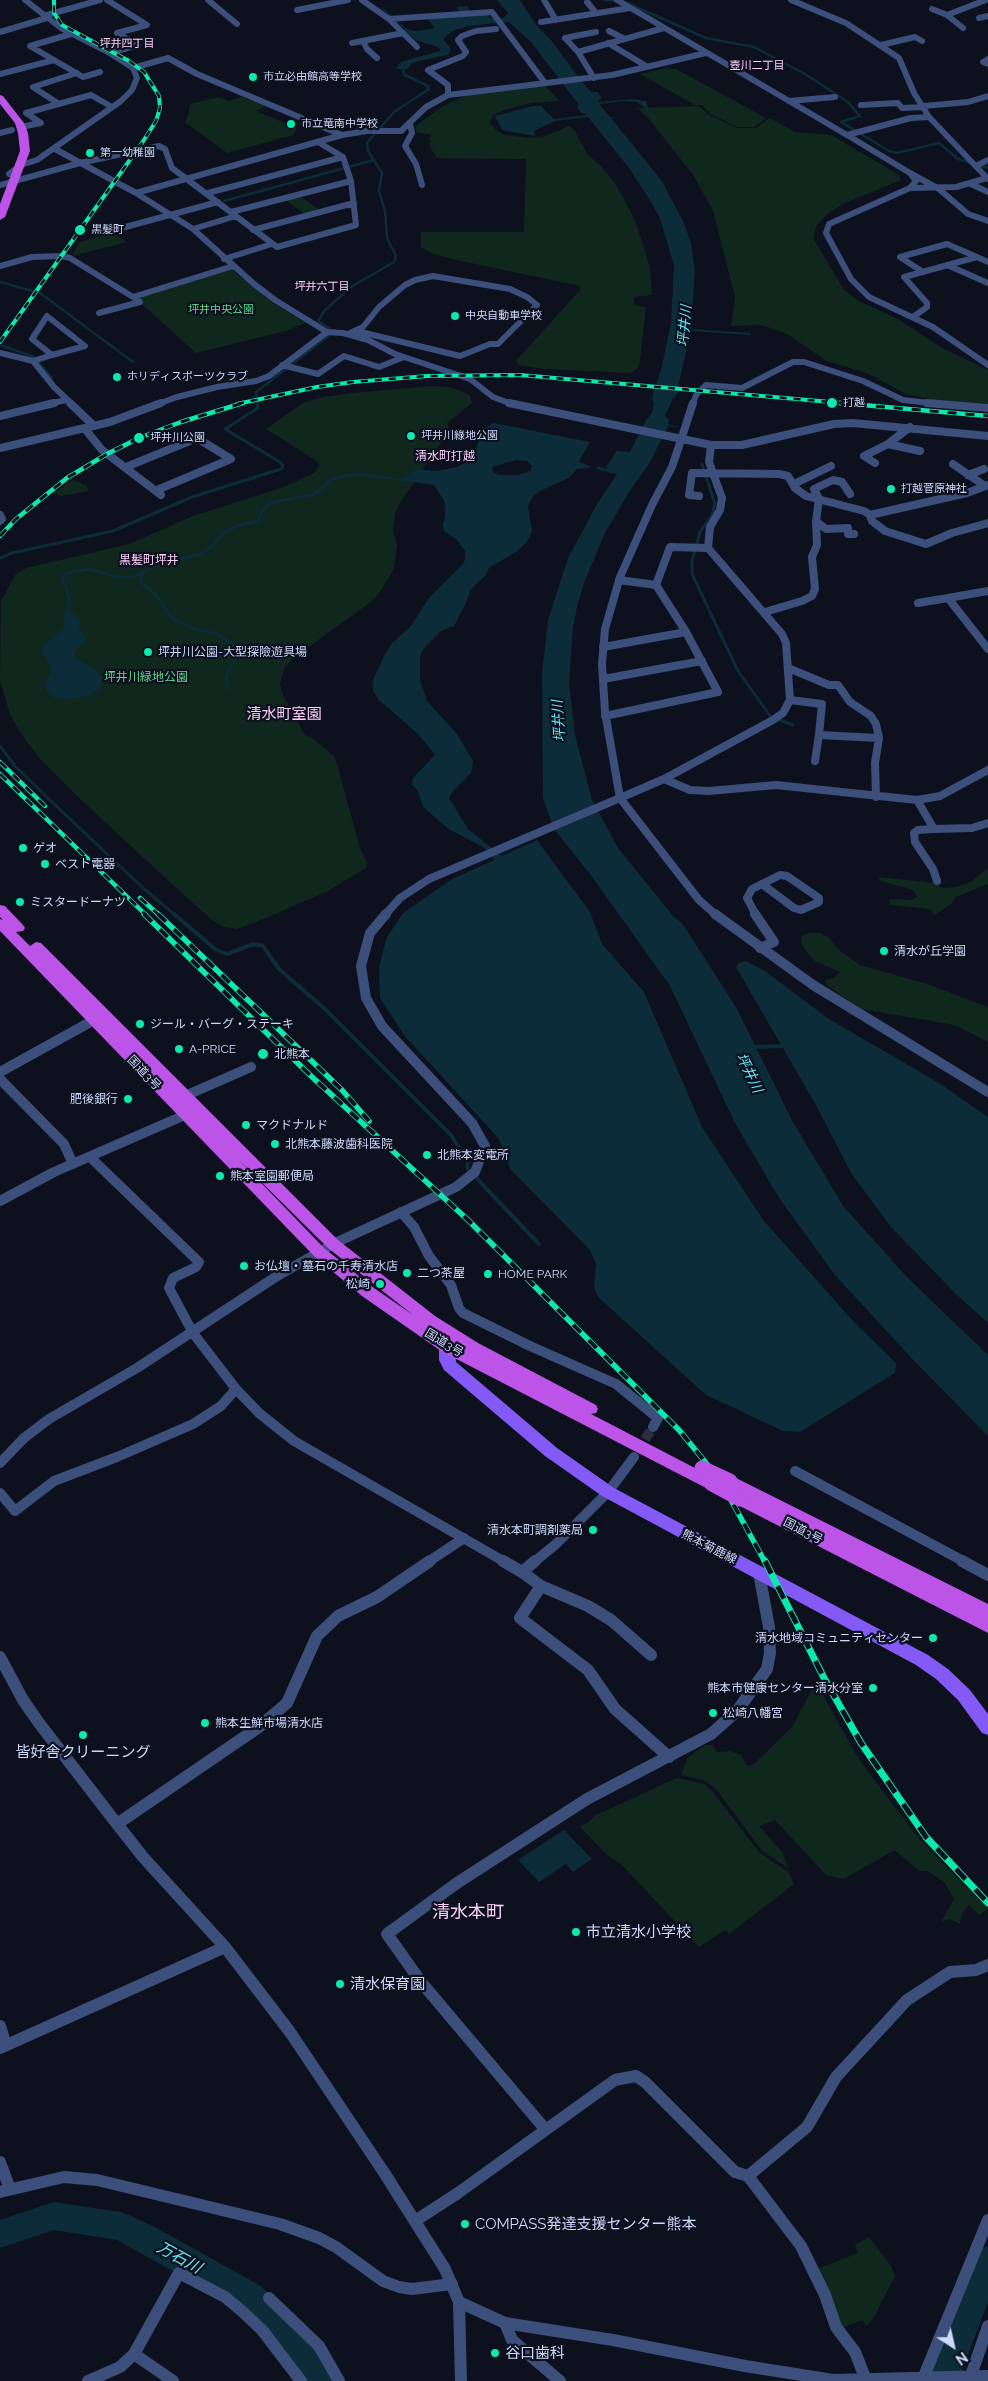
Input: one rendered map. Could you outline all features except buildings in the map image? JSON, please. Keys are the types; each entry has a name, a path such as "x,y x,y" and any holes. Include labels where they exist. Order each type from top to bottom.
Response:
{"highway":[{"path":"0,98 11,110 16,129 25,150 21,165 7,181 0,217"},
{"path":"0,107 16,129 17,140 15,157 0,197"},
{"name":"国道3号","path":"0,909 178,1099 326,1248 455,1337 702,1468 988,1612"},
{"name":"国道3号","path":"0,923 94,1020 178,1099 185,1115 326,1248 409,1322 447,1347 988,1626"}],"main road":[{"name":"熊本菊鹿線","path":"447,1347 447,1360 450,1366 552,1452 608,1492 922,1660 942,1674 964,1695 988,1728"}],"street":[{"path":"21,165 37,160 55,149 112,107 132,90 137,78 133,68 110,53 71,34 25,0"},
{"path":"0,32 100,0"},
{"path":"107,0 147,25 117,33 138,46 110,53"},
{"path":"208,0 237,24"},
{"path":"297,10 348,0"},
{"path":"362,0 390,19 417,47"},
{"path":"544,0 556,20"},
{"path":"617,0 910,173 939,188 968,214 988,221"},
{"path":"791,0 846,23 899,58 914,93 924,106 929,117 987,178 971,184 939,188 910,188 843,216 829,224 826,233 851,279 864,293 878,302 933,327 988,365"},
{"path":"947,16 986,0"},
{"path":"586,2 596,13"},
{"path":"924,12 943,6"},
{"path":"540,22 630,8"},
{"path":"932,9 947,16 963,28"},
{"path":"390,19 492,12 545,83"},
{"path":"979,18 988,16"},
{"path":"578,52 664,28"},
{"path":"448,95 448,85 428,72 428,70 463,56 466,52 458,40 462,36 476,31 496,29"},
{"path":"609,31 623,38"},
{"path":"594,78 578,52 565,38 596,32"},
{"path":"352,43 403,33"},
{"path":"71,34 30,46 83,77 100,72"},
{"path":"881,45 915,37 922,41"},
{"path":"363,41 367,49 377,58"},
{"path":"608,43 646,66"},
{"path":"136,193 342,135 382,130 401,131 426,107 448,95 594,78 706,53"},
{"path":"133,68 168,58 198,74 342,135"},
{"path":"988,58 984,62 988,64"},
{"path":"0,74 54,60"},
{"path":"59,104 33,87 77,73"},
{"path":"0,133 41,123 26,113 91,95 112,107"},
{"path":"861,105 898,103 902,108 962,103 988,96"},
{"path":"789,101 835,97"},
{"path":"847,135 911,118 929,117"},
{"path":"408,125 412,133 405,146 416,164 422,184"},
{"path":"7,181 159,146 165,149 172,168 208,193 277,247 356,225 351,181 343,157 318,142"},
{"path":"55,149 136,193 193,229 224,259 275,300 327,332 368,340 404,357 470,379 492,397 514,405 711,445 742,445 834,424 853,423 910,427 988,437"},
{"path":"208,193 343,157"},
{"path":"978,167 988,160"},
{"path":"978,167 988,169"},
{"path":"910,173 916,181 910,188"},
{"path":"193,229 233,214 351,181"},
{"path":"971,184 988,192"},
{"path":"118,229 218,202"},
{"path":"253,230 354,203"},
{"path":"224,259 272,244"},
{"path":"923,272 900,257 947,244 988,262"},
{"path":"0,266 32,257 62,256 70,258 140,302 99,313"},
{"path":"913,318 926,308 927,303 904,277 977,257"},
{"path":"947,265 988,282"},
{"path":"132,297 233,266"},
{"path":"433,276 510,289 527,297 536,306 498,344 490,344 460,356 365,333 345,334 363,327 364,322 404,285 433,276"},
{"path":"0,352 36,360 86,346 47,316 32,339 52,355"},
{"path":"0,448 85,429 125,417 177,397 217,387 256,381 269,376 327,332"},
{"path":"284,365 318,374 344,356 379,367 404,357"},
{"path":"36,360 54,388 94,426"},
{"path":"988,408 968,408 903,400 863,381 804,362 792,362 742,388 706,385 696,395 678,439 672,467 638,535 619,580 605,629 602,679 605,716 620,798 699,900 724,922 760,948 877,1026 963,1075 988,1092"},
{"path":"0,416 66,400"},
{"path":"875,463 864,456 871,449 888,444 910,427"},
{"path":"85,429 102,450 159,493 231,459 197,438 126,467"},
{"path":"888,444 920,451"},
{"path":"705,548 710,527 720,510 722,498 709,472 711,445"},
{"path":"953,464 987,486"},
{"path":"794,484 831,466"},
{"path":"968,475 984,470"},
{"path":"699,496 689,495 692,473 784,475 792,480 795,488 801,493 859,509 870,515 966,493 987,486"},
{"path":"765,612 812,596 815,589 812,556 817,545 816,521 819,499 814,490 831,480 842,482 850,494"},
{"path":"0,515 2,519 0,521"},
{"path":"870,515 872,521 885,530 926,544 952,533 986,525"},
{"path":"816,521 826,529 848,528 848,534 854,534"},
{"path":"0,1463 24,1438 49,1419 193,1333 247,1294 326,1248 456,1187 472,1176 484,1146 480,1136 472,1123 378,1021 366,998 363,987 362,956 370,933 400,898 440,873 664,779 783,713 790,700 786,643 775,624 765,612 705,548 670,547 656,585"},
{"path":"605,716 718,692 686,632 656,585 619,580"},
{"path":"918,603 988,591"},
{"path":"948,598 988,649"},
{"path":"603,647 686,632"},
{"path":"602,679 702,661"},
{"path":"788,668 829,684 838,685 850,702 871,716 876,724 879,738 875,762 876,797"},
{"path":"790,700 822,704 815,761"},
{"path":"819,735 879,738"},
{"path":"664,779 690,790 776,785 917,800 940,796 988,770"},
{"path":"917,800 934,829"},
{"path":"937,880 933,869 915,842 914,833 918,830 972,828 988,823"},
{"path":"760,948 774,942 747,898 752,889 762,884 780,875 787,876 818,898 818,902 801,910 794,908 762,884"},
{"path":"0,1072 94,1020"},
{"path":"178,1099 251,1067"},
{"path":"0,1079 64,1144 73,1164"},
{"path":"0,1201 73,1164 91,1158 185,1115"},
{"path":"91,1158 199,1262 196,1267 173,1278 169,1288 193,1333 236,1390 259,1413 294,1441 522,1572 541,1586 588,1606 603,1615 651,1655"},
{"path":"401,1212 414,1226 429,1256 451,1285 459,1308 464,1313 530,1346 616,1384 658,1418 653,1427"},
{"path":"0,1493 14,1511 54,1481 117,1457 193,1424 221,1406 236,1390"},
{"path":"522,1572 555,1545 608,1492 634,1457"},
{"path":"795,1471 988,1575"},
{"path":"117,1824 252,1733 281,1709 294,1691 317,1636 338,1616 353,1606 377,1597 464,1538"},
{"path":"545,2130 421,1982 387,1934 457,1883 587,1799 710,1734 738,1711 767,1669 770,1653 769,1627 759,1573"},
{"path":"541,1586 520,1618 588,1670 615,1709 669,1757"},
{"path":"0,1657 34,1715 117,1824 143,1857 225,1947 290,2032 415,2221 452,2284 459,2302 461,2381"},
{"path":"0,2026 3,2046 225,1947"},
{"path":"748,2176 807,2127 836,2077 907,2000 945,1974 976,1970 988,1965"},
{"path":"415,2221 458,2193 615,2080 636,2076 646,2082 734,2172 748,2176 801,2246 825,2295 836,2327 855,2352 866,2380"},
{"path":"0,2162 5,2190 64,2178 97,2180 288,2227 336,2247 383,2281 399,2287 412,2289 452,2284"},
{"path":"925,2379 988,2220"},
{"path":"88,2381 120,2367 134,2354 179,2273 225,2297 243,2312 262,2330 301,2381"},
{"path":"269,2298 319,2346 338,2381"},
{"path":"459,2302 505,2323 613,2340 745,2366 833,2380 988,2376"},
{"path":"505,2323 512,2340 560,2381"},
{"path":"967,2378 988,2326"},
{"path":"134,2354 173,2381"}],"green space":[{"path":"666,68 676,69 766,118 754,127 737,127 711,114 702,105 695,105 640,74"},
{"path":"544,85 560,101 530,103 504,110 493,115 490,122 496,130 505,135 528,138 543,137 569,126 575,131 587,154 602,167 616,185 634,218 650,268 652,295 634,297 634,305 646,307 640,361 638,368 631,373 543,369 519,365 516,361 580,290 580,286 452,259 431,253 421,247 421,232 524,232 526,159 437,158 429,143 432,141 429,140 431,134 417,133 415,129 417,125 443,106 471,93"},
{"path":"218,97 229,101 242,97 266,106 256,111 297,128 293,135 227,153 185,122 190,104"},
{"path":"699,106 709,115 737,128 756,128 770,118 795,132 831,135 899,175 901,180 845,203 826,215 817,225 813,238 844,290 859,301 898,319 942,348 988,370 988,404 934,400 906,394 867,373 827,361 787,334 762,325 731,326 735,297 713,211 694,176 649,119 637,108"},
{"path":"300,196 321,211 305,214 284,199"},
{"path":"113,233 127,242 72,256 79,242"},
{"name":"坪井中央公園","path":"231,269 270,301 305,323 286,331 196,353 135,298"},
{"name":"坪井川緑地公園","path":"431,386 449,387 466,393 470,396 472,403 447,423 450,430 399,504 395,514 393,532 397,545 394,569 372,601 292,659 285,667 280,684 282,693 305,735 314,739 335,757 360,848 367,863 366,868 328,891 266,918 237,929 224,927 212,920 76,795 41,760 21,734 10,714 0,681 1,601 15,575 26,568 129,544 193,516 284,487 314,473 320,464 317,461 266,429 303,403 322,397"},
{"path":"73,480 86,485 89,491 61,496 54,493"},
{"path":"988,868 988,884 956,897 951,904 935,915 930,909 890,905 890,899 912,900 917,897 913,890 881,881 878,877 935,883 943,888 956,887 971,882"},
{"path":"810,933 820,933 828,937 839,950 860,965 927,984 985,1006 988,1008 988,1042 955,1025 861,1009 827,985 825,980 834,978 840,972 815,961 806,951 801,942 802,936"},
{"path":"816,1682 858,1758 915,1834 988,1909 979,1915 969,1905 962,1913 960,1924 950,1919 941,1922 954,1899 945,1883 928,1871 919,1871 895,1850 843,1879 826,1875 775,1820 759,1826 782,1852 788,1868 762,1851 716,1789 705,1781 681,1775 687,1758 705,1745 713,1745 717,1752 730,1751 741,1755 748,1766 754,1764 792,1727"},
{"path":"677,1778 704,1784 712,1791 759,1852 788,1872 794,1884 729,1934 725,1930 699,1947 621,1864 607,1855 580,1827 594,1816"},
{"path":"869,2237 891,2266 895,2276 872,2321 866,2326 862,2320 842,2328 817,2269 858,2253 855,2245"}],"water":[{"name":"坪井川","path":"415,0 383,8 407,29 415,31 433,29 434,27 429,19 461,15 457,7 467,6 472,14 485,14 491,18 503,18 508,13 497,0 520,0 535,24 551,40 582,82 591,92 599,94 602,99 598,100 598,102 633,99 646,101 649,110 656,119 654,120 644,107 636,102 624,101 599,104 610,117 618,118 611,118 662,181 683,221 691,243 695,272 691,329 751,333 750,335 691,331 676,396 673,398 665,416 669,420 668,424 679,427 668,426 649,464 631,489 605,533 584,583 577,607 573,628 569,683 575,735 592,800 618,848 673,916 682,923 736,1007 793,1122 844,1207 908,1278 988,1355 988,1436 916,1363 835,1275 779,1198 735,1123 670,986 590,874 554,829 543,798 542,673 548,620 568,558 597,504 617,474 606,472 608,468 606,468 616,451 630,452 646,420 652,413 654,404 652,398 661,370 671,323 674,266 660,218 651,202 629,168 588,117 555,121 534,131 535,136 502,130 495,116 533,106 541,106 554,119 587,115 580,112 577,106 579,105 531,42 509,22 468,26 453,31 444,40 451,49 448,55 418,61 411,64 408,69 396,69 404,61 440,51 435,46 415,40 381,8"},
{"path":"494,423 590,442 579,462 591,466 589,468 577,469 569,478 533,496 528,506 532,531 527,542 516,552 489,568 486,575 471,589 454,626 441,631 424,648 420,656 420,680 427,701 457,734 473,761 471,773 452,792 449,798 468,829 502,856 537,840 590,912 602,944 644,992 702,1127 764,1221 854,1322 896,1363 895,1373 800,1432 783,1431 706,1395 598,1297 594,1287 596,1264 590,1250 510,1169 499,1139 404,1035 380,998 379,966 387,937 403,913 452,879 494,860 483,847 450,830 423,807 418,792 412,784 413,778 435,755 418,734 379,700 373,691 373,680 392,643 410,627 429,598 462,565 465,560 465,551 457,540 444,531 445,502 434,485 372,477 374,474 399,479 410,475 416,469 436,471 457,467 466,462 476,451 481,430","holes":["516,460 527,461 532,466 530,471 518,475 500,475 493,472 492,468 495,466"]},
{"path":"67,609 71,609 72,613 81,620 79,629 87,640 75,651 74,657 96,670 102,678 100,688 90,695 66,700 53,697 46,691 45,684 50,675 51,667 42,651 45,644 63,630 65,625 63,613"},
{"path":"746,961 765,971 829,1019 939,1083 988,1117 988,1323 956,1294 891,1227 851,1173 817,1107 736,967 739,963"},
{"path":"564,1830 592,1859 573,1872 566,1864 539,1882 518,1860"}],"waterway":[{"path":"605,0 618,1"},
{"path":"625,2 706,38 754,47 805,74 848,102 860,116 841,122 889,151 897,153 939,143 958,159 988,168"},
{"path":"374,160 368,151 367,143 394,112 429,89 428,86 405,75 403,72 406,65"},
{"path":"224,201 374,160"},
{"path":"258,404 256,392 331,334 329,328 318,321 325,310 351,287 394,262 396,256 387,238 385,211 379,191 382,173 374,160"},
{"path":"0,282 40,293 133,362"},
{"path":"0,345 34,357 52,378"},
{"path":"0,558 12,553 113,531 192,497 281,469 283,466 280,462 225,429 258,408 257,403"},
{"path":"702,464 715,504 712,515 700,532 692,562 692,574 738,671 771,717"},
{"path":"598,468 610,471"},
{"path":"142,573 164,562 202,554 212,547 223,533 237,526 258,521 264,508 274,502 313,495 333,479 343,476 363,474 377,477"},
{"path":"69,611 69,597 63,580 65,573 88,569 117,577 132,577 142,573"},
{"path":"142,573 141,582 157,596 172,618 192,628 217,634 232,643 236,656 227,676 227,689"},
{"path":"780,720 793,725"},
{"path":"0,746 15,766 52,802 142,887 175,915"},
{"path":"174,914 215,949 227,954 254,944 263,946 279,969 326,1010 451,1135 467,1160 468,1169 539,1244"},
{"name":"坪井川","path":"751,1047 786,1046"},
{"name":"万石川","path":"0,2234 54,2216 120,2226 144,2237 250,2297 277,2324 319,2381"},
{"name":"万石川","path":"942,2381 988,2261"}],"tunnel":[{"path":"637,1452 653,1427"}],"railway":[{"path":"0,342 142,143 156,121 160,108 159,96 144,72 129,61 62,25 54,13 54,0"},
{"path":"237,404 317,387 353,382 427,376 520,375 854,404"},
{"path":"0,536 16,519 67,478 107,454 139,438 181,422 243,403"},
{"path":"840,403 988,416"},
{"path":"0,762 45,806"},
{"path":"0,774 146,915"},
{"path":"140,898 159,915"},
{"path":"144,914 310,1075 468,1220 679,1430 720,1480 765,1562"},
{"path":"158,914 342,1090 369,1121"},
{"path":"765,1561 824,1678 861,1743 926,1837 988,1903"}],"place":[{"name":"市立必由館高等学校","path":"253,77"},
{"name":"市立竜南中学校","path":"291,124"},
{"name":"第一幼稚園","path":"90,153"},
{"name":"黒髪町","path":"80,230"},
{"name":"中央自動車学校","path":"455,316"},
{"name":"ホリディスポーツクラブ","path":"117,377"},
{"name":"打越","path":"832,403"},
{"name":"坪井川綠地公園","path":"411,436"},
{"name":"坪井川公園","path":"139,438"},
{"name":"打越菅原神社","path":"891,489"},
{"name":"坪井川公園-大型探險遊具場","path":"148,652"},
{"name":"ゲオ","path":"23,848"},
{"name":"ベスト電器","path":"45,864"},
{"name":"ミスタードーナツ","path":"20,902"},
{"name":"清水が丘学園","path":"884,951"},
{"name":"ジール・バーグ・ステーキ","path":"140,1024"},
{"name":"A-PRICE","path":"179,1049"},
{"name":"北熊本","path":"263,1054"},
{"name":"肥後銀行","path":"128,1099"},
{"name":"マクドナルド","path":"246,1125"},
{"name":"北熊本藤波歯科医院","path":"275,1144"},
{"name":"北熊本変電所","path":"427,1155"},
{"name":"熊本室園郵便局","path":"220,1176"},
{"name":"お仏壇・墓石の千寿清水店","path":"244,1266"},
{"name":"二つ茶屋","path":"407,1273"},
{"name":"HOME PARK","path":"488,1274"},
{"name":"松崎","path":"380,1284"},
{"name":"清水本町調剤薬局","path":"593,1530"},
{"name":"清水地域コミュニティセンター","path":"933,1638"},
{"name":"熊本市健康センター清水分室","path":"873,1688"},
{"name":"松崎八幡宮","path":"713,1713"},
{"name":"熊本生鮮市場清水店","path":"205,1723"},
{"name":"皆好舎クリーニング","path":"83,1735"},
{"name":"市立清水小学校","path":"576,1932"},
{"name":"清水保育園","path":"340,1984"},
{"name":"COMPASS発達支援センター熊本","path":"465,2224"},
{"name":"谷口歯科","path":"495,2353"}],"district":[{"name":"坪井四丁目","path":"127,44"},
{"name":"壺川二丁目","path":"757,66"},
{"name":"坪井六丁目","path":"322,287"},
{"name":"清水町打越","path":"445,456"},
{"name":"黒髪町坪井","path":"149,560"},
{"name":"清水町室園","path":"284,714"},
{"name":"清水本町","path":"468,1913"}]}
